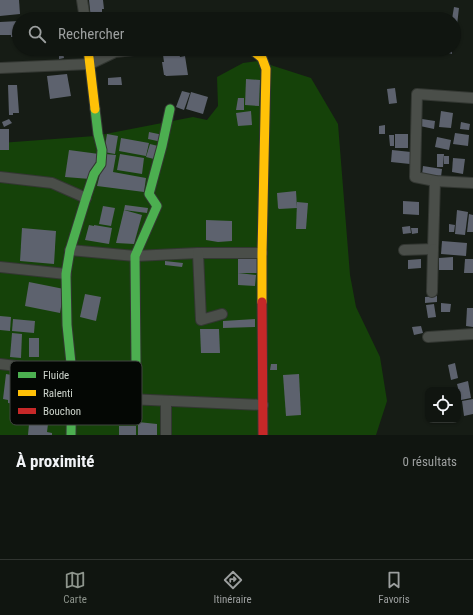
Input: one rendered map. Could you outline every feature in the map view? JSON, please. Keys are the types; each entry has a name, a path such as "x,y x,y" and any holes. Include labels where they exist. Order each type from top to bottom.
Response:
{"street":[{"path":"82,0 84,12"},
{"path":"71,361 67,325 66,274 70,250 86,198 94,174 101,164 102,150 98,134 89,56"},
{"path":"0,68 90,64 107,56"},
{"path":"260,56 262,58 266,69 262,253 262,435"},
{"path":"473,98 417,94 416,177 435,181 473,183"},
{"path":"136,361 135,256 157,206 149,194 170,109"},
{"path":"0,177 52,183 86,198"},
{"path":"432,292 435,181"},
{"path":"404,250 433,249"},
{"path":"70,250 135,256 262,253"},
{"path":"198,254 201,320 222,314"},
{"path":"0,267 66,274"},
{"path":"428,336 473,334"},
{"path":"0,364 10,365"},
{"path":"142,400 263,405"},
{"path":"166,401 166,435"}],"green space":[{"path":"258,61 311,78 338,124 350,275 356,307 380,357 387,401 376,435 0,435 0,143 95,136 193,117 207,120 218,106 217,77 243,63"}],"building":[{"path":"0,0 19,0 20,12 12,12 12,15 0,16"},
{"path":"89,0 103,0 104,9 102,9 102,12 90,12"},
{"path":"454,7 459,8 459,12 453,12"},
{"path":"12,21 12,37 11,35 0,35 0,22"},
{"path":"59,56 64,56 64,58 59,59"},
{"path":"163,56 185,56 188,75 164,75 162,62 164,62"},
{"path":"67,74 71,96 50,99 47,76"},
{"path":"121,77 122,85 108,85 108,78"},
{"path":"246,79 260,80 259,106 245,105"},
{"path":"8,85 17,85 19,113 13,113 13,115 9,115"},
{"path":"395,88 397,103 389,104 387,89"},
{"path":"182,91 190,93 184,110 176,107"},
{"path":"191,92 208,97 203,114 186,109"},
{"path":"238,98 244,98 244,110 236,110"},
{"path":"251,111 252,125 238,126 236,113"},
{"path":"441,111 453,113 451,128 439,127"},
{"path":"9,119 12,123 4,127 2,122"},
{"path":"422,119 435,121 434,129 420,126"},
{"path":"461,122 470,124 469,130 460,129"},
{"path":"385,125 385,134 379,134 379,126"},
{"path":"0,129 9,129 9,150 0,150"},
{"path":"149,132 163,135 162,142 148,139"},
{"path":"455,133 469,135 468,146 453,144"},
{"path":"107,134 118,136 115,154 104,152"},
{"path":"395,134 408,134 408,148 395,148"},
{"path":"389,135 394,135 394,146 390,146"},
{"path":"437,137 451,140 449,150 435,147"},
{"path":"121,138 149,143 146,156 119,151"},
{"path":"150,144 158,146 154,159 146,157"},
{"path":"69,150 99,154 90,179 65,177"},
{"path":"392,150 411,152 410,164 391,162"},
{"path":"105,154 116,155 113,172 146,178 144,192 97,186"},
{"path":"120,154 144,158 142,174 117,170"},
{"path":"437,154 444,154 443,167 437,167"},
{"path":"444,156 449,156 449,164 444,164"},
{"path":"453,158 465,159 463,174 452,172"},
{"path":"423,166 442,169 441,177 422,175"},
{"path":"296,191 297,208 278,208 277,193"},
{"path":"403,201 419,202 419,215 403,214"},
{"path":"297,202 308,203 306,229 296,229"},
{"path":"125,205 148,208 147,213 124,210"},
{"path":"103,206 115,208 111,226 99,224"},
{"path":"124,210 142,215 134,244 116,243"},
{"path":"457,210 468,212 465,235 455,234"},
{"path":"469,214 473,215 473,232 467,232"},
{"path":"206,220 232,221 232,241 218,242 206,240"},
{"path":"449,224 455,225 454,232 449,232"},
{"path":"89,225 112,228 109,244 85,240"},
{"path":"410,226 411,233 403,234 402,227"},
{"path":"22,228 56,231 54,264 20,261"},
{"path":"411,228 418,228 418,233 412,234"},
{"path":"442,241 467,243 466,256 441,254"},
{"path":"238,257 257,258 257,273 238,273"},
{"path":"453,257 453,270 439,270 439,258"},
{"path":"421,259 421,268 408,269 408,260"},
{"path":"465,259 473,259 473,273 464,273"},
{"path":"165,261 183,263 182,267 165,265"},
{"path":"238,273 256,275 255,286 238,285"},
{"path":"29,282 64,289 60,313 25,306"},
{"path":"85,294 101,297 96,321 80,317"},
{"path":"437,296 437,302 425,303 425,297"},
{"path":"441,303 451,304 450,312 441,312"},
{"path":"434,304 436,317 428,318 426,305"},
{"path":"467,308 473,308 473,327 466,326"},
{"path":"0,316 11,317 10,331 0,330"},
{"path":"13,319 35,321 34,333 12,331"},
{"path":"255,319 255,327 223,328 223,321"},
{"path":"421,326 423,333 414,335 412,327"},
{"path":"200,329 219,329 220,353 201,353"},
{"path":"12,333 22,334 21,358 10,357"},
{"path":"29,338 39,338 39,357 29,357"},
{"path":"455,363 458,378 451,380 448,365"},
{"path":"271,364 277,364 277,370 270,370"},
{"path":"6,374 10,375 10,403 8,403 8,400 3,399"},
{"path":"299,374 301,415 286,416 283,375"},
{"path":"468,381 471,398 461,400 461,387 458,387 457,384"},
{"path":"473,399 473,414 464,416 462,401"},
{"path":"142,422 157,424 157,435 138,435 138,425 142,425"},
{"path":"29,425 48,425 47,432 52,433 52,435 28,435"},
{"path":"119,426 136,426 136,435 119,435"}],"traffic: fast":[{"path":"71,361 67,325 66,274 70,250 86,198 94,174 101,164 102,150 98,134 95,109"},
{"path":"136,361 135,256 157,206 149,194 170,109"},
{"path":"71,425 71,435"}],"traffic: slow":[{"path":"89,56 95,109"},
{"path":"260,56 262,58 266,69 262,302"}],"traffic: jam":[{"path":"262,302 263,435"}]}
